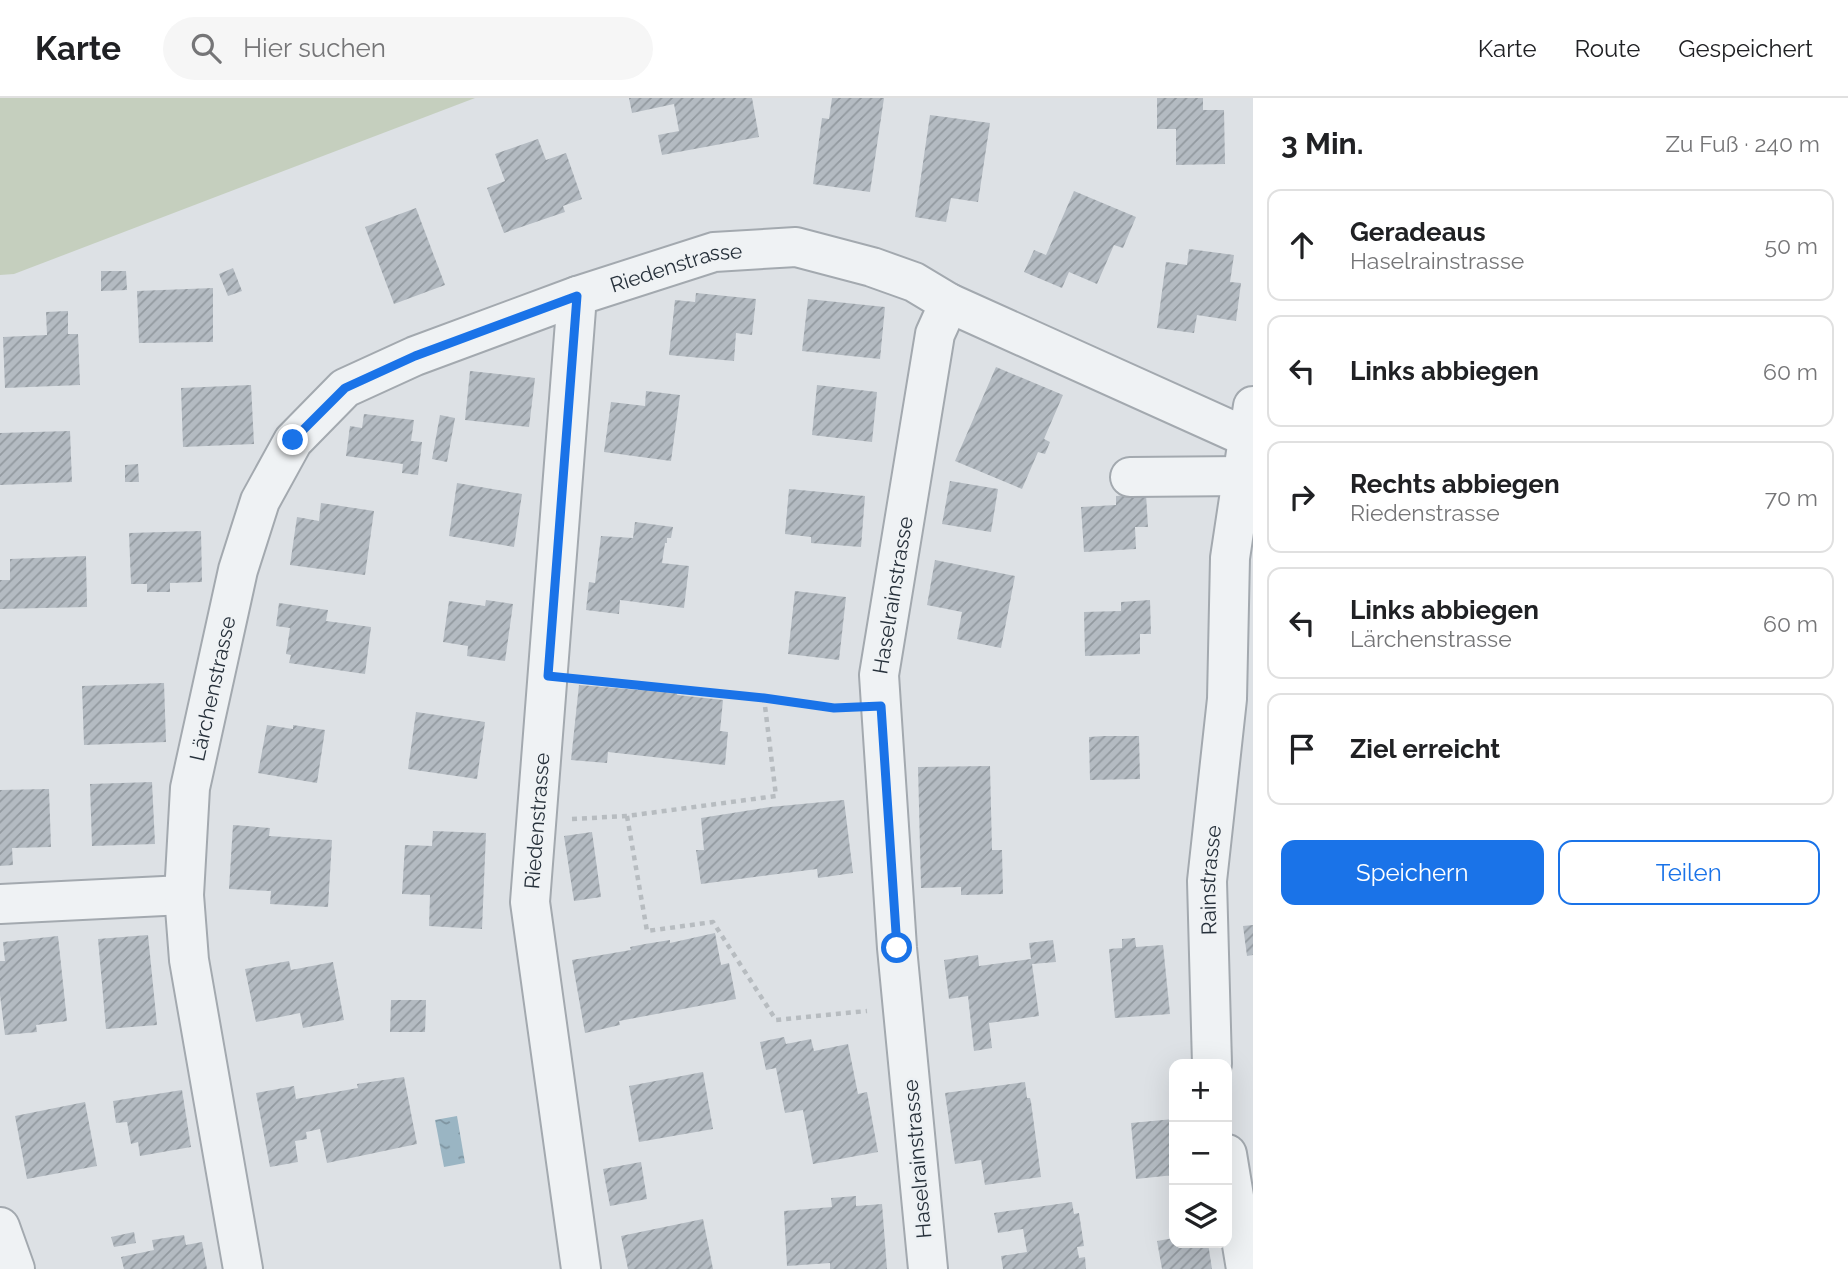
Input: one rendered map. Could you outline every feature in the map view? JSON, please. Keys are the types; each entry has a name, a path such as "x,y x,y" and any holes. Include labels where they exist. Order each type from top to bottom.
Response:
{"street":[{"name":"Riedenstrasse","path":"581,1269 530,902 577,296 714,252 796,247 872,267 914,282 949,303 1252,428"},
{"name":"Lärchenstrasse","path":"243,1269 189,960 184,895 190,788 238,570 260,501 293,440 345,388 415,356 577,296"},
{"name":"Haselrainstrasse","path":"928,1269 903,1008 879,675 935,334 949,303"},
{"name":"Rainstrasse","path":"1212,1059 1207,881 1227,699 1230,558 1252,428"},
{"path":"1130,477 1243,476"},
{"name":"Rainstrasse","path":"1227,699 1253,642"},
{"path":"0,904 184,895"},
{"path":"1232,1184 1246,1269"},
{"path":"0,1227 15,1269"}],"path":[{"path":"548,676 764,698 834,708 881,706"},
{"path":"537,821 627,816 776,796 764,698"},
{"path":"627,816 648,931 713,922 776,1020 903,1008"}],"green space":[{"path":"0,98 475,98 14,274 0,275"}],"water":[{"path":"457,1116 465,1163 444,1167 435,1120"}],"building":[{"path":"629,98 752,98 759,137 662,155 658,135 679,131 674,104 632,113"},
{"path":"832,98 884,98 870,192 813,184 822,118 829,119"},
{"path":"1157,98 1203,98 1203,110 1224,110 1225,164 1176,165 1176,129 1157,129"},
{"path":"930,115 990,123 978,202 951,198 946,222 915,217"},
{"path":"538,139 546,160 566,153 582,199 563,206 565,212 504,233 487,188 505,181 495,154"},
{"path":"1074,191 1136,217 1123,248 1114,245 1097,284 1069,272 1062,288 1024,272 1034,250 1046,255"},
{"path":"416,208 445,285 394,304 365,227"},
{"path":"1189,249 1234,255 1230,282 1241,283 1236,321 1197,315 1194,333 1157,328 1166,262 1187,265"},
{"path":"233,268 242,291 228,296 219,274"},
{"path":"101,271 126,271 127,290 101,291"},
{"path":"213,288 213,342 139,343 137,291"},
{"path":"696,293 756,299 752,335 736,333 734,361 669,355 675,300 695,302"},
{"path":"808,299 885,307 880,359 802,351"},
{"path":"68,311 68,334 78,334 80,385 5,388 3,337 47,335 46,312"},
{"path":"996,367 1063,395 1044,439 1050,442 1045,454 1038,452 1022,489 955,461"},
{"path":"470,371 535,378 529,427 465,420"},
{"path":"251,385 254,444 183,447 181,388"},
{"path":"817,385 877,392 872,442 812,435"},
{"path":"646,391 680,395 671,461 604,452 611,402 645,406"},
{"path":"364,414 414,420 411,441 422,442 418,475 402,473 403,464 346,456 350,426 362,428"},
{"path":"440,415 455,418 447,462 432,459"},
{"path":"70,431 72,482 0,485 0,433"},
{"path":"138,464 139,482 125,482 125,465"},
{"path":"950,481 998,489 991,532 942,524"},
{"path":"457,483 522,494 514,547 449,536"},
{"path":"789,489 865,496 861,547 811,543 811,537 785,534"},
{"path":"1146,494 1148,527 1135,527 1136,549 1084,552 1081,507 1116,505 1116,496"},
{"path":"321,503 374,511 365,575 290,565 297,517 319,521"},
{"path":"635,522 673,527 671,538 667,538 665,543 662,563 689,566 684,608 620,600 619,614 586,610 589,582 595,583 601,536 633,538"},
{"path":"201,531 202,582 170,583 170,592 147,592 147,584 131,584 129,533"},
{"path":"86,556 87,607 0,609 0,580 10,580 10,559"},
{"path":"935,560 1015,576 1001,648 957,639 962,612 927,605"},
{"path":"795,591 846,597 839,660 788,654"},
{"path":"486,600 513,604 505,661 467,656 468,646 443,642 449,601 485,606"},
{"path":"1150,600 1151,634 1140,634 1140,654 1085,656 1084,612 1121,611 1121,602"},
{"path":"279,603 328,610 326,621 371,627 365,674 289,663 291,655 286,654 290,628 276,626"},
{"path":"164,683 166,742 84,745 82,686"},
{"path":"579,685 678,691 677,695 723,700 720,731 728,732 725,765 608,752 607,763 571,760"},
{"path":"416,712 485,722 477,779 408,769"},
{"path":"267,725 293,729 293,725 325,730 317,783 258,773"},
{"path":"1139,736 1140,779 1090,780 1089,737"},
{"path":"990,766 992,850 1002,850 1003,894 961,895 961,887 921,888 918,767"},
{"path":"152,782 155,844 92,846 90,784"},
{"path":"49,789 51,847 12,848 13,865 0,866 0,790"},
{"path":"844,800 853,873 818,878 817,869 701,884 696,850 704,850 701,818 770,807"},
{"path":"233,825 270,828 269,836 332,840 328,907 270,904 271,891 229,889"},
{"path":"433,831 486,833 482,929 429,926 430,895 402,894 405,845 432,846"},
{"path":"592,832 601,897 574,901 564,836"},
{"path":"1253,925 1253,955 1247,956 1243,926"},
{"path":"715,933 721,965 729,963 736,999 619,1021 620,1025 585,1033 572,960 631,950 630,947 645,944 670,940 670,943"},
{"path":"148,935 157,1025 106,1029 98,939"},
{"path":"58,936 67,1021 36,1025 37,1032 5,1035 0,995 0,961 5,961 3,942"},
{"path":"1135,938 1136,947 1163,945 1170,1014 1115,1018 1109,949 1122,948 1122,939"},
{"path":"1053,940 1056,962 1032,964 1039,1016 989,1023 992,1048 974,1051 968,996 949,999 944,960 978,955 979,966 1031,959 1029,943"},
{"path":"289,961 291,970 333,962 344,1020 303,1028 300,1013 256,1022 245,969"},
{"path":"391,1000 426,1000 425,1032 390,1032"},
{"path":"784,1037 786,1044 811,1039 814,1051 848,1044 858,1094 867,1092 878,1152 813,1164 803,1110 785,1113 776,1068 766,1070 760,1042"},
{"path":"703,1072 713,1129 639,1142 629,1086"},
{"path":"404,1077 417,1144 327,1163 320,1129 306,1132 307,1139 295,1141 298,1162 270,1167 256,1093 294,1086 296,1099 358,1088 357,1084"},
{"path":"1025,1082 1027,1098 1030,1098 1031,1102 1041,1177 985,1185 981,1160 955,1164 945,1093"},
{"path":"182,1090 191,1147 140,1156 138,1142 131,1144 127,1122 116,1123 113,1101"},
{"path":"85,1102 97,1166 27,1179 15,1116"},
{"path":"1169,1119 1169,1176 1136,1179 1131,1123"},
{"path":"641,1162 647,1199 610,1206 603,1169"},
{"path":"856,1196 856,1206 882,1204 887,1269 830,1269 830,1263 787,1266 784,1211 832,1207 831,1198"},
{"path":"1072,1202 1074,1214 1079,1213 1084,1246 1077,1247 1079,1258 1085,1257 1086,1269 1003,1269 1001,1256 1027,1252 1023,1229 998,1233 994,1213"},
{"path":"703,1219 713,1269 628,1269 621,1236"},
{"path":"134,1232 136,1243 114,1247 111,1237"},
{"path":"184,1235 186,1245 202,1242 207,1269 124,1269 121,1257 154,1250 152,1240"},
{"path":"1169,1239 1169,1248 1209,1248 1212,1269 1162,1269 1157,1241"}],"route":[{"path":"293,440 345,388 415,356 577,296 548,676 764,698 834,708 881,706 897,948"}]}
